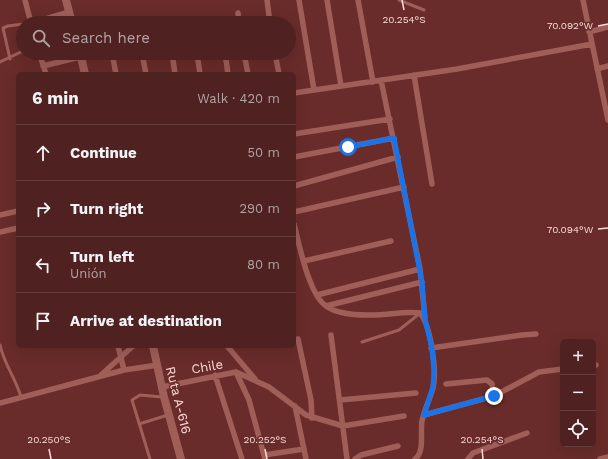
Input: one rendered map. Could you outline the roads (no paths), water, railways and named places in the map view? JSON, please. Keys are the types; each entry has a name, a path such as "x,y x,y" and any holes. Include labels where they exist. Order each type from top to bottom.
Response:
{"main road":[{"path":"66,0 70,16"},
{"path":"81,60 84,72"},
{"name":"Ruta A-616","path":"155,348 164,397 181,459"}],"street":[{"path":"25,0 30,16"},
{"path":"266,0 269,16"},
{"path":"299,0 314,90"},
{"path":"327,0 341,86"},
{"path":"358,0 373,82"},
{"path":"583,0 608,120"},
{"path":"56,16 69,12"},
{"path":"589,32 608,27"},
{"path":"296,93 373,82 592,44"},
{"path":"41,60 45,72"},
{"path":"43,66 63,60"},
{"path":"113,60 116,72"},
{"path":"143,60 146,72"},
{"path":"173,60 174,72"},
{"path":"198,60 200,72"},
{"path":"226,60 228,72"},
{"path":"245,60 248,72"},
{"path":"277,60 279,72"},
{"path":"598,69 608,66"},
{"path":"414,75 432,184"},
{"path":"381,80 420,269 425,319 432,348 434,371 433,387 424,415 420,453 418,458"},
{"path":"296,134 390,119"},
{"path":"296,157 394,138"},
{"path":"296,185 398,158"},
{"path":"296,212 404,187"},
{"path":"0,215 16,211"},
{"path":"0,232 16,228"},
{"path":"296,231 304,261 316,295 326,306 342,313 369,315 410,312 420,313 425,319"},
{"path":"304,261 391,241"},
{"path":"316,295 420,269"},
{"path":"326,306 422,282"},
{"path":"330,334 347,459"},
{"path":"432,348 536,334"},
{"path":"298,339 311,400 312,418"},
{"path":"118,348 124,370"},
{"path":"100,377 131,348"},
{"path":"229,348 256,380"},
{"path":"0,403 124,370 158,365"},
{"path":"424,415 494,396 539,372 560,369"},
{"path":"236,372 249,400 265,457 304,449"},
{"name":"Chile","path":"162,387 215,375 236,372 256,380 306,415 343,426"},
{"path":"215,375 242,459"},
{"path":"446,384 487,380 492,384 494,396"},
{"path":"340,400 416,393"},
{"path":"295,406 306,459"},
{"path":"343,426 404,416"},
{"path":"468,459 474,453 527,433"},
{"path":"355,459 360,454 398,446"},
{"path":"600,459 608,457"}],"lane":[{"path":"399,0 424,10"},
{"path":"10,59 3,28 16,25"},
{"path":"0,62 16,55"},
{"path":"362,342 404,327 420,313"},
{"path":"0,345 4,360 21,398"},
{"path":"150,459 132,400 140,394 164,397"},
{"path":"139,424 169,415"}]}
